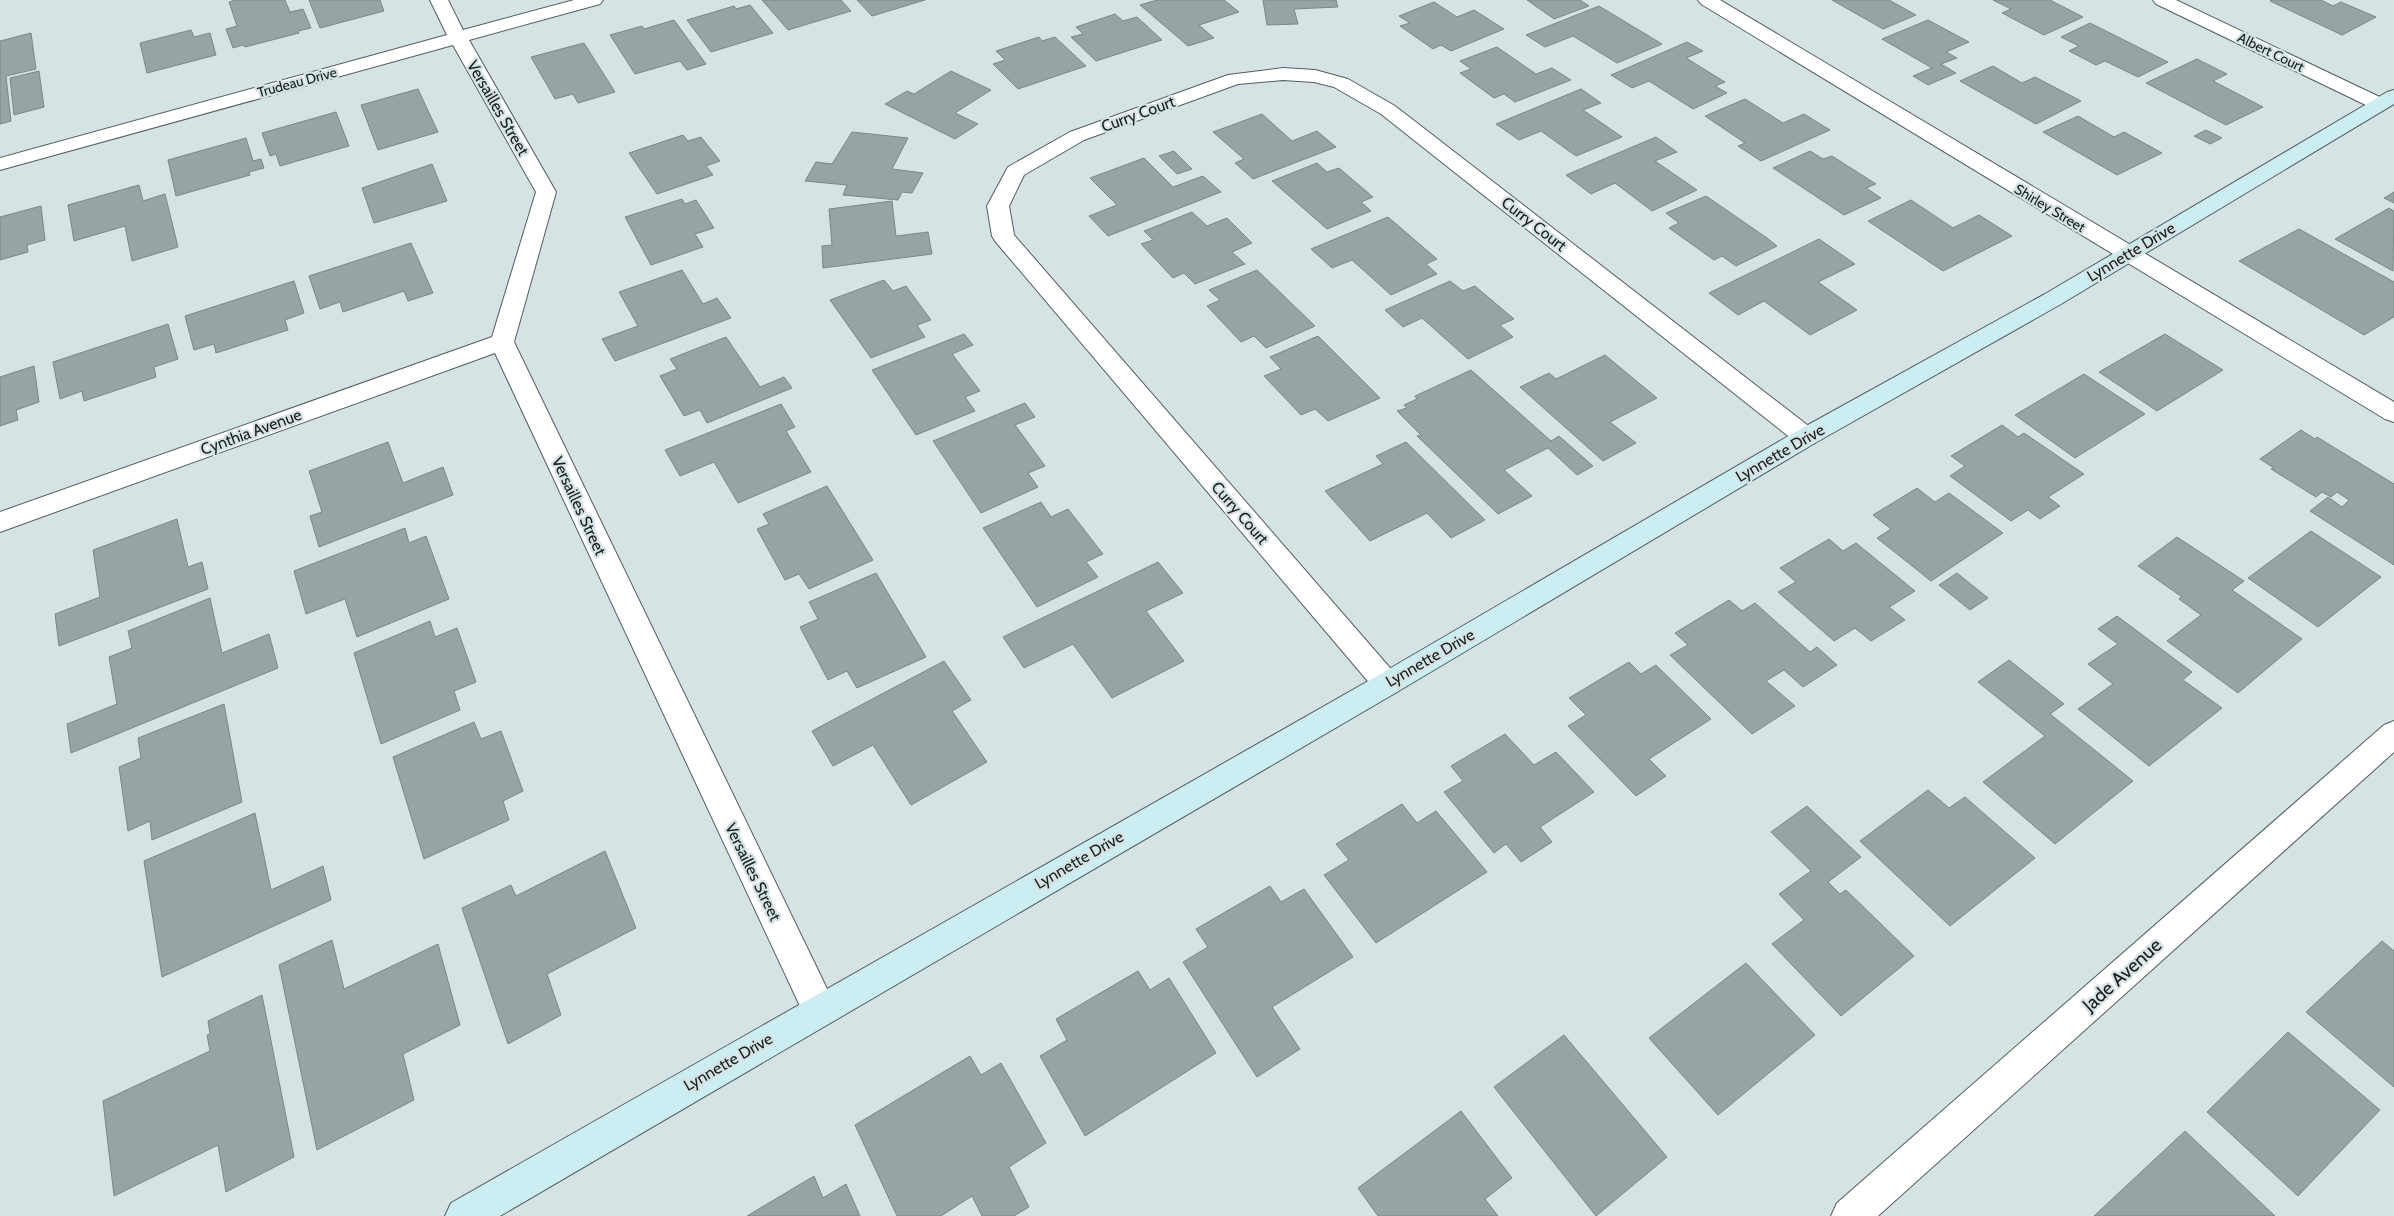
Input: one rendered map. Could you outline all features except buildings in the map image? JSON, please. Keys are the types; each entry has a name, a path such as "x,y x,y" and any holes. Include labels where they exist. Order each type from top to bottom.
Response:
{"street":[{"name":"Versailles Street","path":"440,0 458,38 546,192 502,342 819,1009"},
{"name":"Trudeau Drive","path":"0,164 594,0"},
{"name":"Shirley Street","path":"1707,0 2126,254 2394,413"},
{"name":"Albert Court","path":"2162,0 2387,100"},
{"name":"Curry Court","path":"1386,684 1003,236 998,206 1014,171 1077,136 1235,79 1283,74 1315,76 1341,84 1388,110 1806,437"},
{"name":"Lynnette Drive","path":"464,1216 819,1009 1386,684 1806,437 2053,299 2387,100"},
{"name":"Cynthia Avenue","path":"0,522 502,342"},
{"name":"Jade Avenue","path":"1850,1216 2394,734"}]}
